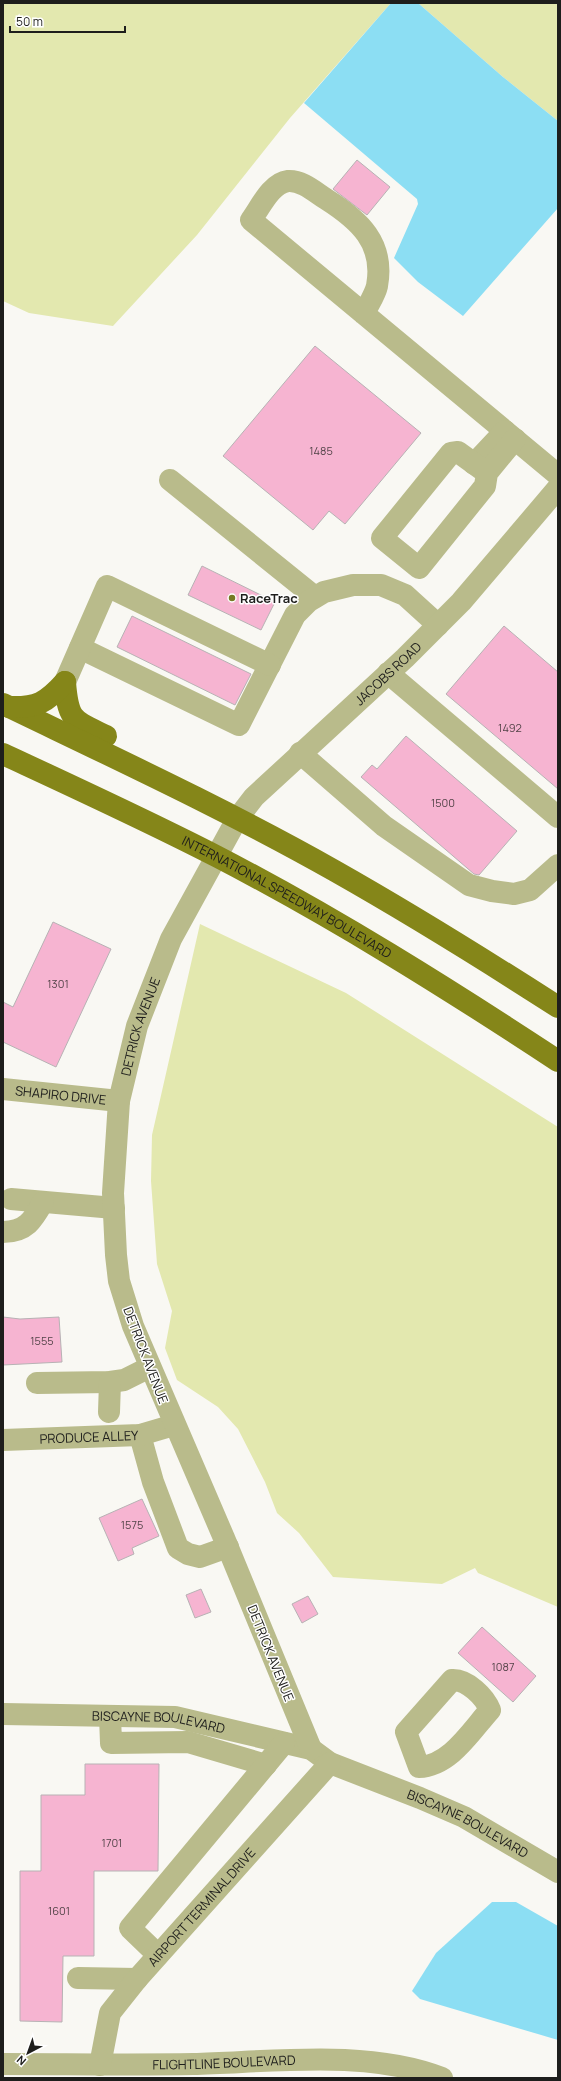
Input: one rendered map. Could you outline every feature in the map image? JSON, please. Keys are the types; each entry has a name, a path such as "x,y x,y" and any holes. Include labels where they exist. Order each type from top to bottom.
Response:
{"main road":[{"path":"6,706 25,708 49,699 65,682"},
{"path":"65,682 68,711 76,721 160,762 192,796"},
{"path":"6,706 192,796 335,871 440,933 558,1007"},
{"name":"INTERNATIONAL SPEEDWAY BOULEVARD","path":"3,754 216,856 317,912 411,967 558,1061"}],"street":[{"path":"364,314 376,287 378,267 375,245 365,229 346,211 306,185 288,181 274,188 251,220 364,314 558,475"},
{"path":"481,468 510,435"},
{"path":"458,452 481,468 485,486 418,568 382,538 451,453 458,452"},
{"path":"170,480 315,597"},
{"name":"JACOBS ROAD","path":"216,856 237,819 254,797 388,673 461,602 558,488"},
{"path":"80,648 239,725 295,615 309,601 324,592 352,585 381,585 405,595 438,625"},
{"path":"65,682 107,586 270,665"},
{"path":"388,673 558,817"},
{"path":"300,753 384,826 469,885 492,891 514,894 530,890 558,865"},
{"name":"DETRICK AVENUE","path":"216,856 170,939 137,1026 119,1101 113,1194 119,1281 133,1326 174,1425 228,1547 311,1749"},
{"name":"SHAPIRO DRIVE","path":"3,1089 119,1101"},
{"path":"11,1199 114,1208"},
{"path":"3,1232 19,1229 32,1222 43,1202"},
{"path":"37,1383 110,1382 124,1380 150,1367"},
{"path":"109,1412 110,1382"},
{"name":"PRODUCE ALLEY","path":"3,1440 140,1435 174,1425"},
{"path":"140,1435 152,1482 178,1548 188,1554 200,1557 228,1547"},
{"name":"BISCAYNE BOULEVARD","path":"3,1714 175,1716 311,1749 330,1763 406,1792 464,1817 558,1872"},
{"path":"110,1716 111,1743 188,1742 266,1765"},
{"path":"158,1955 130,1928 284,1743"},
{"name":"AIRPORT TERMINAL DRIVE","path":"100,2065 110,2013 158,1955 330,1763"},
{"path":"406,1792 419,1766"},
{"path":"78,1978 137,1979"},
{"name":"FLIGHTLINE BOULEVARD","path":"8,2068 100,2065 194,2071 287,2059 379,2063 428,2072 442,2078"}],"green space":[{"path":"3,3 391,3 290,118 197,235 113,326 29,313 3,301"},
{"path":"418,3 558,3 558,121 503,77"},
{"path":"200,924 346,993 558,1127 558,1607 478,1573 475,1568 442,1584 333,1577 299,1533 277,1513 265,1482 238,1429 218,1407 177,1380 165,1348 172,1311 157,1264 151,1181 152,1135"}],"water":[{"path":"391,3 418,3 503,77 558,121 558,208 463,316 418,282 394,258 418,204 417,199 304,103"},
{"path":"492,1902 516,1902 558,1926 558,2040 420,1999 412,1991 436,1953"}],"building":[{"path":"357,160 390,187 367,215 333,189"},
{"path":"315,346 421,433 345,524 329,511 313,530 223,456"},
{"name":"RaceTrac","path":"202,566 275,602 261,630 188,595"},
{"path":"132,616 251,674 235,705 117,647"},
{"path":"504,626 558,672 558,789 446,694"},
{"path":"406,736 517,831 479,875 474,874 361,777 372,765 377,769"},
{"path":"53,922 111,949 56,1067 3,1042 3,1002 13,1007"},
{"path":"3,1317 20,1319 59,1317 62,1362 3,1365"},
{"path":"142,1499 159,1536 132,1548 134,1554 118,1561 99,1518"},
{"path":"201,1589 211,1612 195,1618 186,1595"},
{"path":"308,1596 318,1614 302,1623 292,1604"},
{"path":"482,1627 536,1676 513,1702 458,1653"},
{"path":"85,1764 159,1764 158,1871 94,1871 94,1956 63,1956 62,2022 20,2021 20,1871 41,1871 41,1795 85,1795"}],"place":[{"name":"RaceTrac","path":"232,598"}]}
